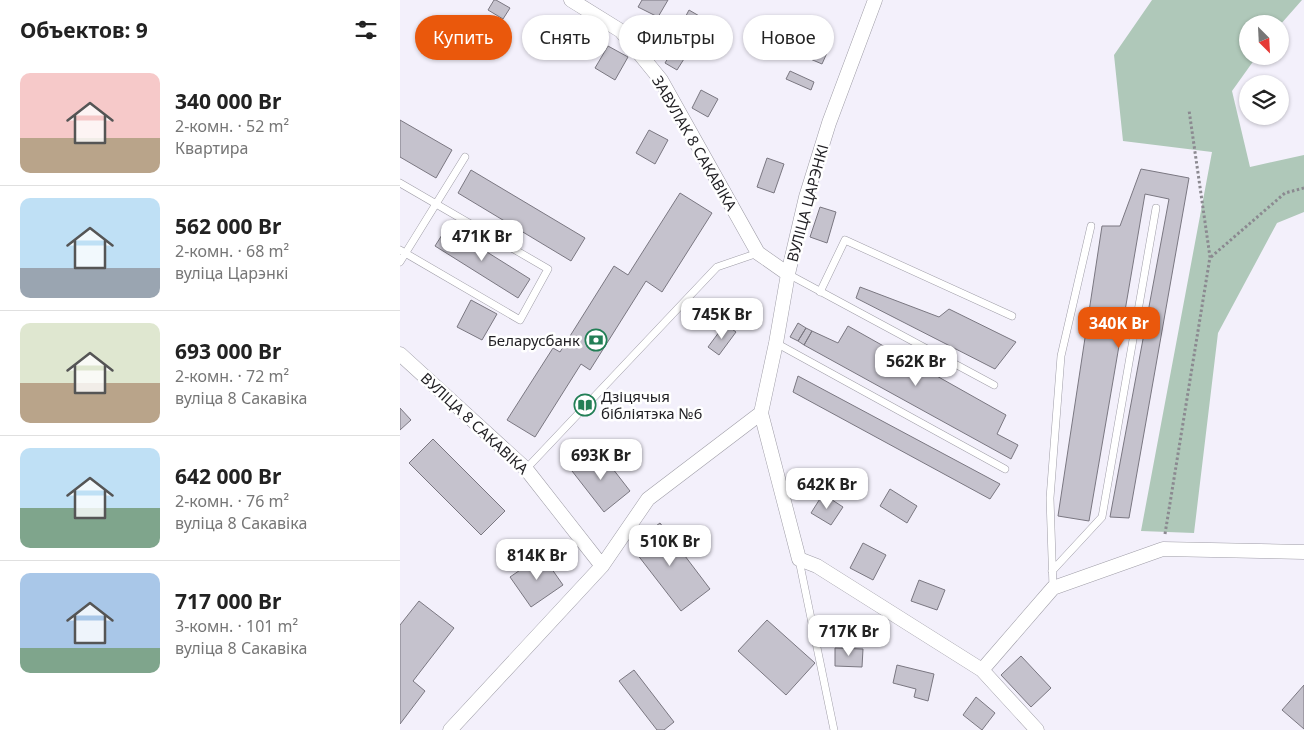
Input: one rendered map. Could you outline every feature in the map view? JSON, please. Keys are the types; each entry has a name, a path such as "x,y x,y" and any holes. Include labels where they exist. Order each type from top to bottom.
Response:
{"street":[{"name":"ЗАВУЛАК 8 САКАВІКА","path":"571,0 621,30 661,80 758,253 788,274"},
{"name":"ВУЛІЦА ЦАРЭНКІ","path":"761,413 788,274 806,197 829,123 875,0"},
{"name":"ВУЛІЦА 8 САКАВІКА","path":"400,354 526,469 602,566"},
{"path":"450,730 602,566 648,499 761,413 799,559 817,566 982,670 1037,730"},
{"path":"982,670 1053,588 1163,549 1304,552"}],"lane":[{"path":"400,262 403,251 436,204 465,157"},
{"path":"400,183 548,269 520,320 403,251"},
{"path":"1052,570 1102,517 1156,208"},
{"path":"1053,588 1050,498 1061,356 1091,226"},
{"path":"820,292 845,240 1012,316"},
{"path":"526,469 717,268 758,253"},
{"path":"788,274 994,385"},
{"path":"776,343 1005,469"},
{"path":"799,559 834,730"}],"path":[{"path":"1163,549 1210,257 1188,110"},
{"path":"1210,257 1285,193 1304,188"}],"green space":[{"path":"1152,0 1302,0 1289,15 1239,15 1239,65 1251,65 1243,75 1239,75 1239,81 1232,91 1250,167 1304,155 1304,212 1277,223 1218,333 1194,533 1141,531 1212,152 1123,141 1114,55"}],"building":[{"path":"494,0 510,8 506,15 496,15 488,10"},
{"path":"642,0 668,0 659,15 654,15 638,7"},
{"path":"689,10 698,15 686,15"},
{"path":"609,47 619,52 619,60 626,60 615,80 595,68 600,60 609,60"},
{"path":"667,60 683,60 677,70 665,63"},
{"path":"813,60 824,60 822,64"},
{"path":"790,71 814,82 811,90 786,79"},
{"path":"701,90 718,99 708,117 692,108"},
{"path":"400,120 452,150 436,178 400,157"},
{"path":"649,130 668,140 655,164 636,153"},
{"path":"767,158 784,164 774,193 757,187"},
{"path":"1141,169 1189,178 1129,518 1110,517 1169,199 1145,194 1089,521 1058,516 1102,226 1120,226"},
{"path":"471,170 585,238 571,261 458,193"},
{"path":"680,193 712,213 662,292 646,281 590,370 581,364 535,437 507,420 553,348 560,352 614,266 628,275"},
{"path":"820,207 836,212 827,243 810,237"},
{"path":"447,227 530,279 518,298 435,246"},
{"path":"860,287 939,317 949,309 1016,342 995,369 856,298"},
{"path":"471,300 497,314 482,340 457,327"},
{"path":"798,323 806,328 798,341 790,337"},
{"path":"725,324 736,332 719,355 708,347"},
{"path":"848,326 1006,415 997,434 1018,445 1011,459 804,345 812,331 838,343"},
{"path":"806,328 812,331 804,345 798,341"},
{"path":"798,376 1000,484 990,499 793,392"},
{"path":"400,408 411,420 400,430"},
{"path":"433,439 505,511 481,535 409,463"},
{"path":"599,451 630,491 604,512 572,471"},
{"path":"890,489 917,506 907,523 880,506"},
{"path":"823,494 843,507 831,525 811,513"},
{"path":"660,523 710,589 681,611 630,545"},
{"path":"863,543 886,555 873,580 850,568"},
{"path":"542,555 563,585 531,607 510,577"},
{"path":"919,580 945,590 937,610 911,601"},
{"path":"419,601 454,628 413,681 425,691 400,724 400,625"},
{"path":"767,620 815,663 786,695 738,651"},
{"path":"835,648 863,649 862,667 835,666"},
{"path":"1021,656 1051,688 1031,707 1001,675"},
{"path":"897,665 934,674 928,701 914,697 916,689 893,683"},
{"path":"634,670 674,722 664,730 657,730 619,681"},
{"path":"1304,685 1304,729 1282,710"},
{"path":"976,697 995,713 982,730 963,715"}],"place":[{"name":"Беларусбанк","path":"596,340"},
{"name":"Дзіцячыя бібліятэка №6","path":"585,405"}]}
